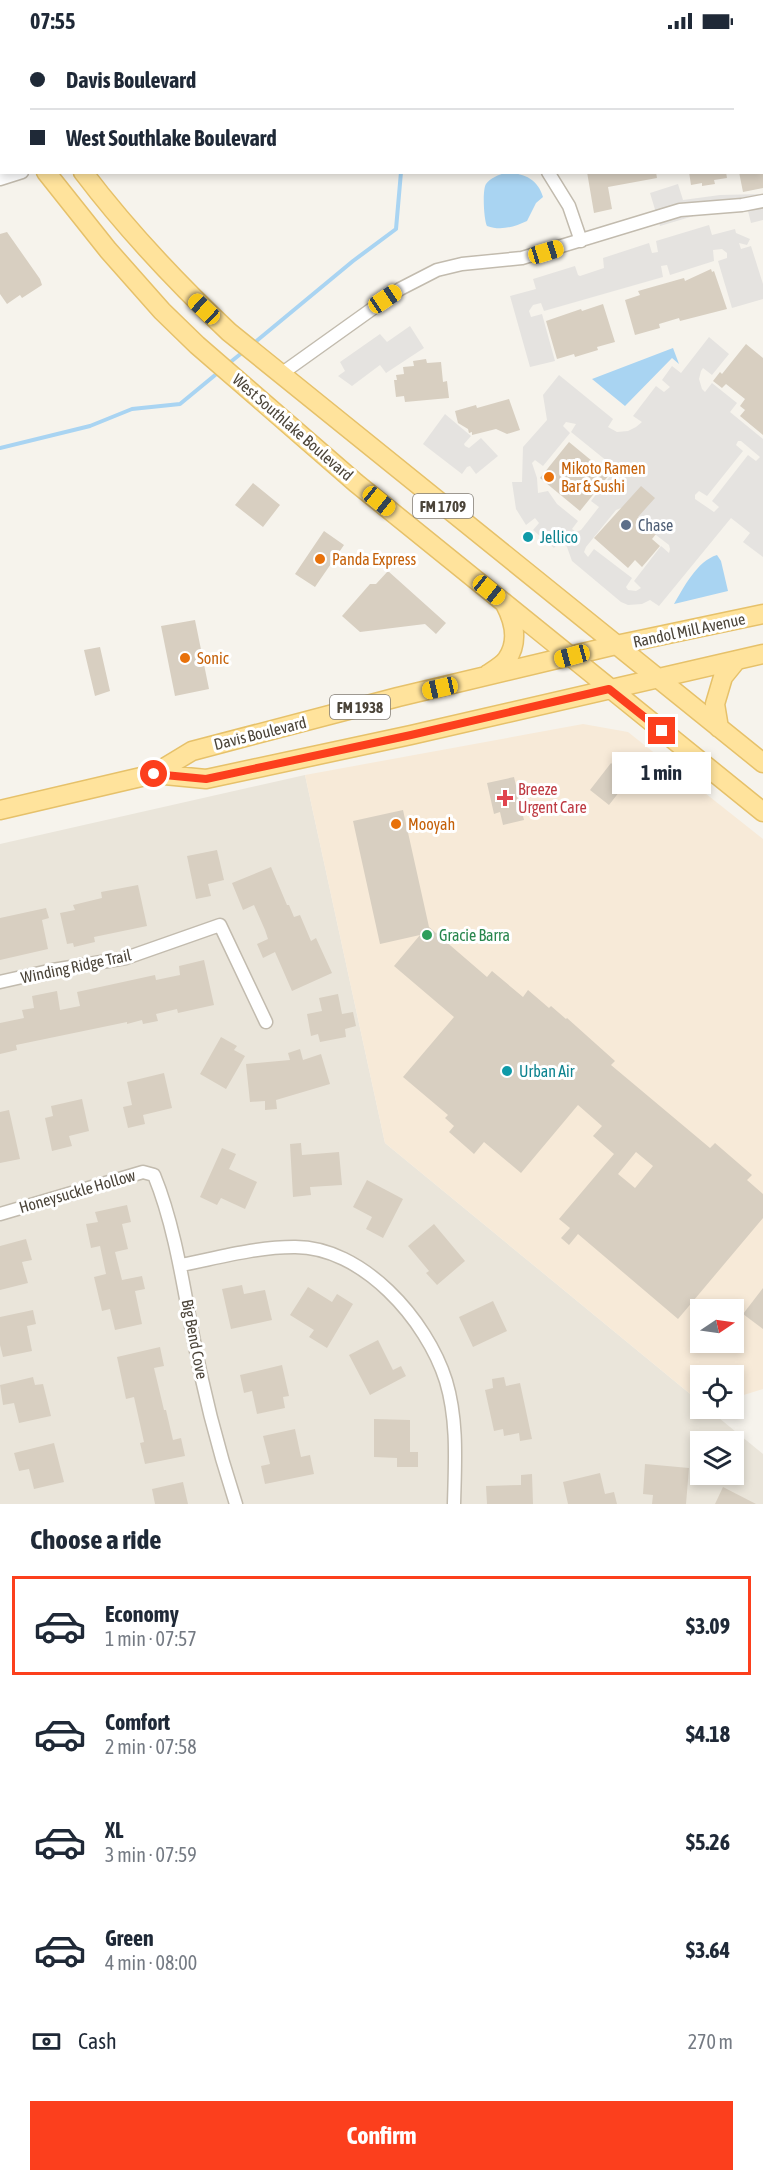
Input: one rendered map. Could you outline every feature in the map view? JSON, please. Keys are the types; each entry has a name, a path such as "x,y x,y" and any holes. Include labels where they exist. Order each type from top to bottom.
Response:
{"main road":[{"name":"West Southlake Boulevard","path":"48,174 96,237 162,311 197,345 356,483 763,812"},
{"name":"West Southlake Boulevard","path":"84,174 153,258 229,332 763,763"},
{"path":"483,678 506,661 513,648 512,616 505,602"},
{"name":"Randol Mill Avenue","path":"616,645 763,614"},
{"name":"Davis Boulevard","path":"0,810 154,774 192,751 398,697 616,645"},
{"name":"FM 1938","path":"657,678 763,654"},
{"path":"719,728 715,704 723,677 736,661"},
{"name":"Davis Boulevard","path":"154,774 206,779 411,735 657,678"}],"street":[{"path":"0,179 16,174"},
{"path":"549,174 569,206 581,242"},
{"path":"276,370 425,275 450,266 522,258 581,242 680,210 763,201"},
{"name":"Winding Ridge Trail","path":"0,982 53,970 126,958 220,925 266,1022"},
{"name":"Honeysuckle Hollow","path":"0,1214 143,1172 154,1175"},
{"name":"Big Bend Cove","path":"154,1175 181,1264 203,1383 236,1504"},
{"path":"181,1264 295,1247 330,1253 361,1269 390,1292 415,1320 446,1381 454,1429 454,1504"}],"shaded area":[{"path":"678,184 683,200 720,195 763,194 763,220 751,223 748,211 697,215 660,226 650,193"},
{"path":"709,225 712,235 735,229 736,233 750,239 747,245 739,243 741,249 751,246 763,284 763,299 732,308 718,261 727,258 727,253 722,249 713,250 714,261 670,275 667,265 661,266 663,277 544,311 541,303 533,305 529,311 531,317 542,314 555,361 530,367 510,296 536,289 533,279 575,266 580,276 604,268 603,258 649,243 652,253 658,252 656,241"},
{"path":"410,326 424,348 386,373 380,365 352,386 338,376 345,371 340,362 380,334 387,342"},
{"path":"709,337 729,354 712,375 703,368 699,379 705,392 712,383 737,403 730,412 763,439 763,557 743,542 750,533 731,518 659,606 650,600 642,604 628,605 621,602 572,561 561,539 554,548 533,530 539,523 535,518 526,525 516,509 512,482 522,482 523,447 547,420 543,395 559,375 613,419 608,427 617,432 628,431 642,422 633,416 656,386 664,392 670,387 662,380 672,366 681,373","holes":["566,422 576,424 571,432 618,470 625,462 629,468 620,481 611,475 591,501 599,507 581,530 576,532 572,529 578,521 557,504 548,491 538,493 537,478 532,463 535,460 543,466 570,433 563,426","738,441 760,457 756,461 748,455 712,501 719,507 714,512 695,499 695,495 699,491 707,496 743,451 736,445","621,508 669,545 670,549 669,553 661,546 634,581 641,588 636,591 628,590 626,587 632,578 594,549 588,557 584,552 616,510"]},
{"path":"445,414 471,436 464,444 465,446 469,448 481,438 498,456 476,474 470,466 462,474 423,444"},
{"path":"583,724 628,732 763,839 763,1389 744,1395 744,1365 690,1365 690,1394 385,1143 305,775"},
{"path":"305,775 385,1143 690,1394 690,1419 720,1419 735,1431 690,1431 690,1485 744,1485 744,1438 763,1454 763,1504 0,1504 0,844"}],"water":[{"path":"503,174 524,175 534,181 541,191 543,197 536,203 527,221 507,228 487,226 484,205 485,187 490,180"},
{"path":"673,348 679,364 672,358 625,406 592,379"},
{"path":"717,555 721,561 728,591 674,604 697,569"}],"building":[{"path":"587,174 656,174 657,178 608,187 612,209 594,213"},
{"path":"689,174 726,174 727,178 714,180 715,184 691,185"},
{"path":"739,174 763,174 763,188 743,192"},
{"path":"7,232 42,285 22,298 20,295 7,304 0,294 0,234"},
{"path":"711,269 712,272 714,271 727,309 680,321 679,318 659,324 660,328 635,335 625,300 640,295 638,291 684,278 685,281"},
{"path":"603,304 615,342 575,357 574,354 557,359 546,321"},
{"path":"746,344 763,358 763,435 740,416 745,410 740,406 745,399 726,384 722,388 713,381 720,372 722,374"},
{"path":"426,359 427,363 441,362 443,382 447,381 449,398 405,402 404,396 396,397 394,380 397,380 396,375 404,374 403,367 414,366 413,361"},
{"path":"509,399 520,430 507,434 496,429 472,435 472,432 469,433 468,429 458,423 455,411 476,405 477,408"},
{"path":"569,442 609,475 580,511 540,478"},
{"path":"253,483 280,505 263,527 235,505"},
{"name":"Chase","path":"641,486 655,498 638,517 656,534 652,539 660,546 642,567 635,560 628,568 594,538"},
{"name":"Panda Express","path":"324,531 344,545 315,587 295,574"},
{"path":"388,571 446,623 436,634 425,624 360,632 342,616 370,584 376,584"},
{"name":"Sonic","path":"195,620 209,689 175,696 161,626"},
{"path":"100,647 110,691 95,696 84,650"},
{"path":"611,763 630,778 609,805 590,790"},
{"name":"Breeze Urgent Care","path":"514,777 524,820 503,825 500,812 494,814 487,783"},
{"path":"403,810 429,927 487,977 492,971 523,997 528,990 549,1008 551,1006 567,1018 615,1061 611,1065 710,1148 715,1143 752,1175 747,1180 763,1194 763,1218 695,1299 690,1299 690,1305 678,1319 578,1234 569,1245 561,1238 570,1228 559,1219 614,1154 593,1136 602,1126 578,1105 521,1173 484,1142 474,1154 449,1132 454,1126 445,1118 448,1115 403,1077 454,1017 394,966 420,935 380,944 353,821","holes":["636,1152 653,1166 635,1188 618,1174"]},
{"path":"217,850 224,880 208,884 211,896 196,899 187,856"},
{"path":"271,867 287,905 294,917 300,915 311,941 316,938 332,973 292,991 275,952 263,958 257,944 268,939 265,930 254,905 243,910 232,883"},
{"path":"138,885 147,926 94,937 95,942 74,947 73,943 67,944 60,913 75,910 73,905 102,898 101,892"},
{"path":"46,908 49,918 42,920 48,949 0,960 0,918"},
{"path":"204,960 214,1005 178,1013 177,1009 156,1014 158,1021 143,1024 142,1020 127,1024 127,1022 16,1045 17,1050 0,1054 0,1023 24,1018 22,1010 34,1008 32,996 57,991 60,1010 80,1006 77,992 155,975 156,980 180,975 179,966"},
{"path":"338,994 342,1014 353,1012 356,1026 345,1029 346,1037 320,1042 318,1034 311,1036 307,1014 322,1011 319,998"},
{"path":"221,1037 237,1046 234,1050 245,1056 226,1089 200,1074"},
{"path":"300,1049 303,1060 321,1054 330,1084 276,1100 277,1109 265,1110 265,1101 250,1102 246,1064 290,1060 288,1053"},
{"path":"164,1073 172,1108 143,1115 145,1124 128,1128 123,1107 132,1105 127,1082"},
{"path":"82,1099 89,1131 69,1136 72,1146 52,1151 45,1118 53,1116 51,1106"},
{"path":"9,1110 20,1159 0,1163 0,1112"},
{"path":"301,1143 302,1155 339,1152 342,1185 310,1187 311,1195 293,1197 290,1144"},
{"path":"222,1148 236,1154 229,1169 257,1182 245,1209 221,1198 217,1205 200,1197"},
{"path":"367,1180 403,1199 383,1238 366,1229 372,1217 353,1207"},
{"path":"127,1205 131,1222 122,1224 128,1249 115,1252 122,1280 142,1276 145,1289 135,1291 142,1324 115,1330 110,1309 102,1311 94,1277 106,1274 100,1246 91,1248 86,1224 98,1222 95,1212"},
{"path":"434,1224 465,1261 437,1285 426,1273 429,1271 408,1246"},
{"path":"26,1239 32,1260 22,1262 28,1283 0,1290 0,1246"},
{"path":"242,1285 244,1294 265,1290 272,1320 231,1329 222,1289"},
{"path":"308,1287 332,1302 337,1294 353,1304 327,1348 309,1337 314,1330 290,1315"},
{"path":"763,1288 763,1329 744,1313"},
{"path":"493,1301 507,1331 473,1347 459,1317"},
{"path":"33,1310 36,1324 27,1326 32,1351 3,1357 0,1345 0,1317"},
{"path":"378,1340 393,1370 401,1366 406,1376 370,1395 349,1355"},
{"path":"160,1347 164,1366 154,1368 173,1440 181,1438 185,1456 145,1464 140,1443 144,1442 134,1397 126,1399 117,1357"},
{"path":"282,1365 289,1396 283,1397 285,1408 257,1414 252,1391 244,1393 240,1375"},
{"path":"33,1377 35,1385 43,1384 51,1416 19,1423 14,1403 3,1405 0,1385"},
{"path":"504,1377 506,1386 520,1383 532,1439 520,1441 519,1433 504,1436 503,1429 494,1431 485,1390 493,1388 492,1379"},
{"path":"374,1419 410,1420 410,1452 418,1452 418,1467 397,1467 397,1458 374,1457"},
{"path":"295,1429 301,1457 310,1455 314,1474 265,1484 261,1466 270,1464 263,1436"},
{"path":"54,1443 64,1482 34,1489 29,1469 19,1471 14,1453"},
{"path":"645,1464 689,1468 686,1504 652,1504 653,1495 643,1494"},
{"path":"600,1473 605,1494 614,1492 617,1504 568,1504 563,1482"},
{"path":"532,1474 533,1504 487,1504 486,1486 521,1485 521,1475"},
{"path":"183,1482 188,1504 155,1504 152,1489"},
{"path":"723,1487 756,1504 715,1504"}],"waterway":[{"path":"254,343 353,261 396,229 401,174"},
{"path":"228,364 243,352"},
{"path":"0,448 90,426 132,409 180,404 220,371"}],"place":[{"name":"Mikoto Ramen Bar & Sushi","path":"549,477"},
{"name":"Chase","path":"626,525"},
{"name":"Jellico","path":"528,537"},
{"name":"Panda Express","path":"320,559"},
{"name":"Sonic","path":"185,658"},
{"name":"Breeze Urgent Care","path":"505,798"},
{"name":"Mooyah","path":"396,824"},
{"name":"Gracie Barra","path":"427,935"},
{"name":"Urban Air","path":"507,1071"}],"route":[{"path":"154,774 206,779 609,689 662,731"}]}
